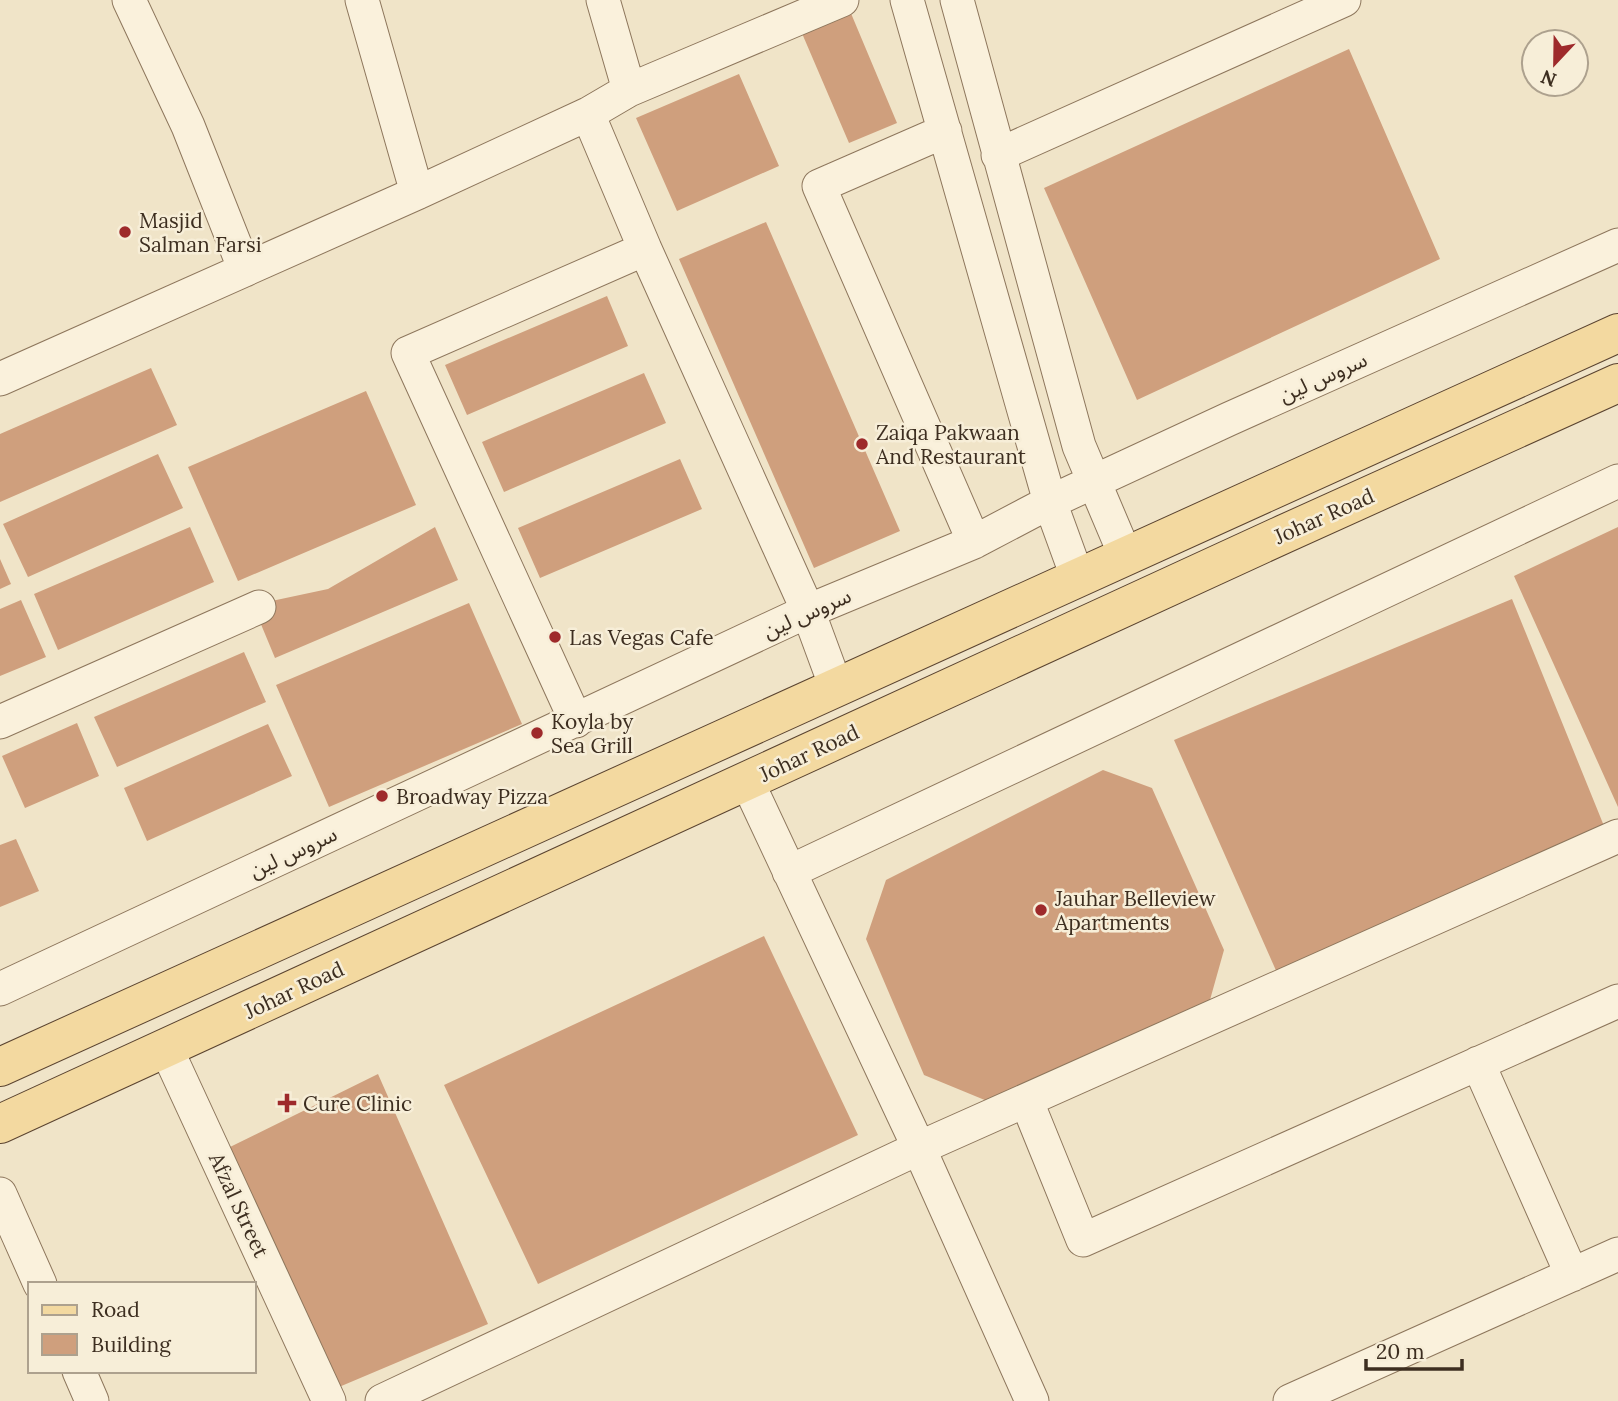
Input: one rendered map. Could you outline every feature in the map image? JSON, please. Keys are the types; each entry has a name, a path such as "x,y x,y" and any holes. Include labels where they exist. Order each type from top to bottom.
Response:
{"main road":[{"path":"0,1067 1618,333"},
{"name":"Johar Road","path":"0,1124 1618,383"}],"street":[{"path":"129,0 188,125 245,270"},
{"path":"362,0 417,193"},
{"path":"603,0 629,90"},
{"path":"0,379 589,114 629,90 842,0"},
{"path":"907,0 1049,502 1078,579"},
{"path":"957,0 1075,434 1126,557"},
{"path":"998,155 1337,1"},
{"path":"589,114 645,248 808,611 836,687"},
{"path":"944,131 819,186 974,542"},
{"name":"سروس لین","path":"0,989 808,611 974,542 1049,502 1618,245"},
{"path":"576,721 408,353 645,248"},
{"path":"789,872 1618,481"},
{"path":"0,722 259,607"},
{"path":"747,781 919,1148 1032,1401"},
{"path":"382,1401 919,1148 1618,836"},
{"path":"1027,1102 1083,1240 1618,1001"},
{"name":"Afzal Street","path":"166,1048 329,1401"},
{"path":"1478,1063 1572,1275"},
{"path":"0,1194 39,1282"},
{"path":"1290,1401 1618,1254"},
{"path":"80,1373 92,1401"}],"building":[{"path":"850,11 897,123 849,143 801,31"},
{"path":"1349,49 1440,259 1137,400 1044,188"},
{"path":"739,74 779,166 677,211 636,118"},
{"path":"766,222 900,531 814,568 679,259"},
{"path":"607,296 628,346 467,415 445,365"},
{"path":"151,368 177,425 0,502 0,434"},
{"path":"644,373 666,423 504,492 482,442"},
{"path":"366,391 416,505 238,581 188,467"},
{"path":"158,454 183,508 28,577 3,524"},
{"path":"680,459 702,509 540,578 518,528"},
{"path":"190,527 214,582 58,650 34,594"},
{"path":"435,527 458,580 275,658 253,605 328,589"},
{"path":"1618,527 1618,807 1514,576"},
{"path":"0,559 11,584 0,589"},
{"path":"1512,599 1604,826 1278,975 1174,740"},
{"path":"21,600 46,657 0,676 0,609"},
{"path":"469,603 522,724 329,807 276,685"},
{"path":"244,652 266,702 117,767 94,717"},
{"path":"77,723 99,776 25,808 2,756"},
{"path":"268,724 292,776 147,841 124,788"},
{"name":"Jauhar Belleview Apartments","path":"1103,770 1152,788 1224,950 1208,1007 992,1103 924,1075 866,939 886,880"},
{"path":"16,839 39,891 0,907 0,845"},
{"path":"764,936 858,1135 538,1284 444,1085"},
{"path":"378,1074 488,1324 339,1387 230,1147"}],"place":[{"name":"Masjid Salman Farsi","path":"125,232"},
{"name":"Zaiqa Pakwaan And Restaurant","path":"862,444"},
{"name":"Las Vegas Cafe","path":"555,637"},
{"name":"Koyla by Sea Grill","path":"537,733"},
{"name":"Broadway Pizza","path":"382,796"},
{"name":"Jauhar Belleview Apartments","path":"1041,910"},
{"name":"Cure Clinic","path":"287,1103"}]}
